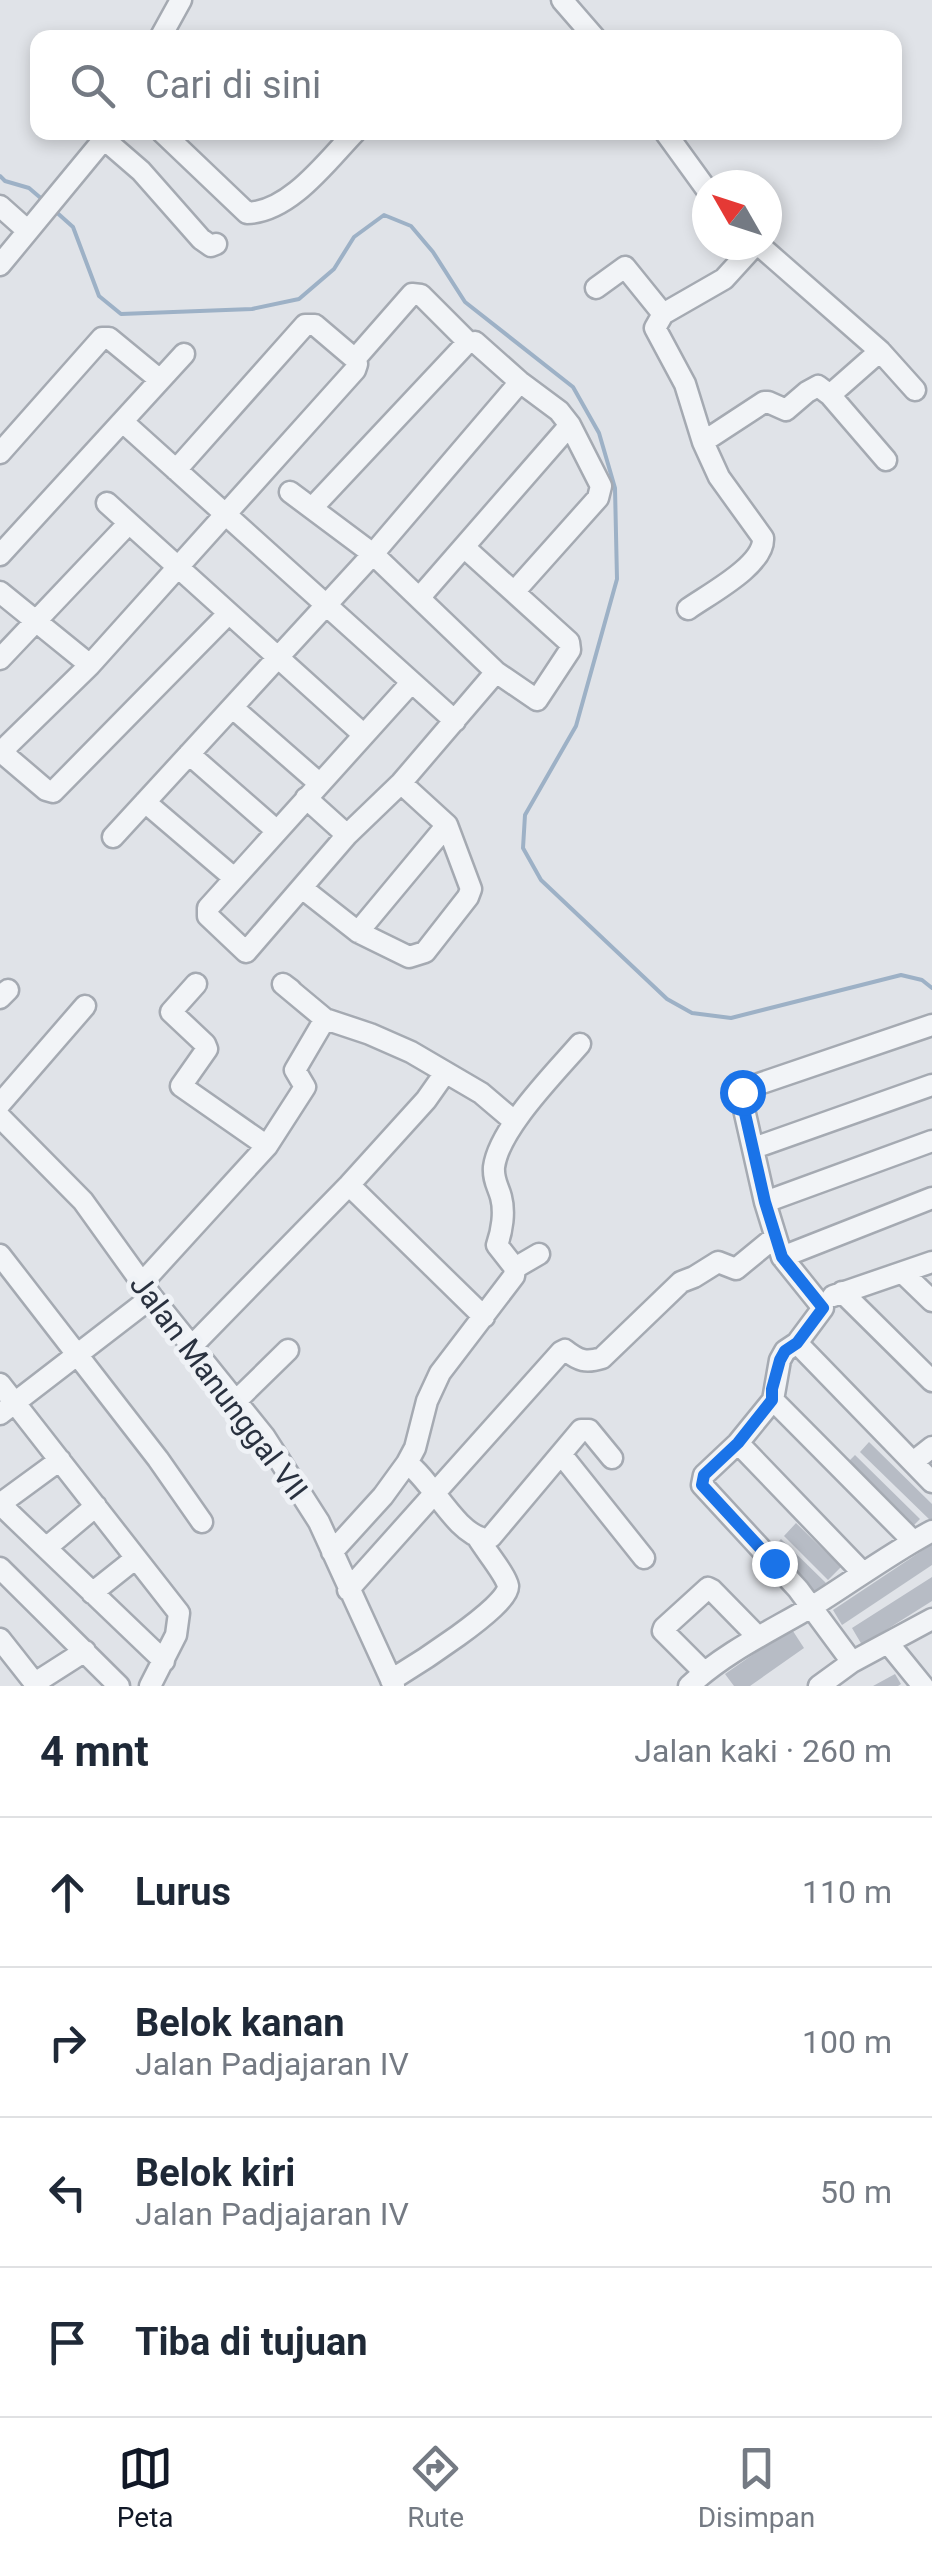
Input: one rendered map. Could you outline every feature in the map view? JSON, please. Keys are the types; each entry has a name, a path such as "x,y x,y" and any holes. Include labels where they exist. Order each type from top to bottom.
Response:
{"street":[{"path":"164,30 181,0"},
{"path":"565,1 589,30"},
{"path":"0,265 102,140"},
{"path":"109,140 201,239 212,246 216,244"},
{"path":"170,140 248,213 287,200 347,140"},
{"path":"671,140 693,170"},
{"path":"0,206 28,231"},
{"path":"688,609 748,566 764,544 718,477 702,442 684,384 655,328 663,314 724,279 742,260"},
{"path":"774,260 880,351 915,390"},
{"path":"596,288 625,268 663,314"},
{"path":"355,359 412,294 420,295 468,342 477,344 556,408 570,425 602,490 514,592"},
{"path":"176,470 305,325 316,325 355,359 355,370 226,516 90,665 4,750 9,759 53,792 228,614"},
{"path":"0,453 102,338 109,338 160,380"},
{"path":"312,508 468,342"},
{"path":"830,395 880,351"},
{"path":"0,556 184,354"},
{"path":"113,837 374,554 520,382"},
{"path":"702,442 764,402 784,410 814,387 830,395 886,460"},
{"path":"122,422 456,721"},
{"path":"420,597 570,425"},
{"path":"290,492 374,554 496,672 537,700 570,647 567,639 464,547"},
{"path":"107,503 364,736"},
{"path":"0,659 129,524"},
{"path":"0,592 90,665"},
{"path":"412,684 207,912 246,952 348,835 401,783 496,672"},
{"path":"233,708 313,791 348,835"},
{"path":"190,754 277,832"},
{"path":"302,888 358,932 408,957 425,952 471,890 447,825 401,783"},
{"path":"145,802 234,878"},
{"path":"358,932 447,825"},
{"path":"196,984 171,1012 207,1049 181,1086 267,1146"},
{"path":"291,990 283,984 325,1020 411,1052 480,1093 514,1121"},
{"path":"0,1104 85,1006"},
{"path":"7,1408 78,1354 147,1290 267,1146 305,1087 295,1070 325,1020"},
{"path":"820,1304 779,1247 741,1096 744,1090 932,1025"},
{"path":"332,1552 407,1464 437,1378 514,1276 515,1268 497,1244 502,1215 494,1163 514,1121 580,1044"},
{"path":"191,1348 348,1185 426,1100 445,1073"},
{"path":"754,1148 932,1086"},
{"name":"Jalan Manunggal VII","path":"0,1117 83,1201 191,1348 273,1450 319,1522 392,1683"},
{"path":"765,1202 932,1140"},
{"path":"348,1185 484,1317"},
{"path":"348,1590 561,1352 566,1350 574,1358 589,1362 602,1358 681,1282 718,1262 736,1270 779,1247 932,1198"},
{"path":"515,1268 539,1254"},
{"path":"0,1255 202,1522"},
{"path":"847,1673 798,1589 702,1485 704,1475 738,1443 772,1400 780,1360 797,1343 820,1304 842,1292 932,1262"},
{"path":"903,1272 932,1301"},
{"path":"842,1292 932,1381"},
{"path":"797,1343 932,1482"},
{"path":"236,1400 288,1350"},
{"path":"0,1384 7,1408 60,1460 180,1613 176,1636 150,1686"},
{"path":"772,1400 913,1542"},
{"path":"478,1538 491,1537 581,1430 586,1428 612,1458"},
{"path":"738,1443 862,1573"},
{"path":"913,1462 932,1447"},
{"path":"561,1454 644,1558"},
{"path":"60,1460 0,1504 164,1661"},
{"path":"392,1683 472,1626 507,1592 507,1582 478,1538 407,1464"},
{"path":"46,1548 96,1506"},
{"path":"758,1636 708,1588 663,1632 697,1679 758,1636 932,1531"},
{"path":"92,1593 136,1558"},
{"path":"0,1568 118,1686"},
{"path":"819,1686 847,1673 888,1643 932,1619"},
{"path":"0,1638 36,1684 84,1652"},
{"path":"888,1643 923,1686"}],"building":[{"path":"869,1442 932,1504 932,1522 860,1452"},
{"path":"855,1455 920,1519 911,1528 846,1464"},
{"path":"796,1523 841,1567 828,1580 784,1536"},
{"path":"781,1539 826,1583 813,1596 768,1552"},
{"path":"932,1544 932,1565 842,1625 833,1610"},
{"path":"932,1577 932,1601 862,1645 852,1628"},
{"path":"791,1628 804,1648 750,1686 734,1686 725,1674"},
{"path":"895,1674 901,1684 898,1686 873,1686"}],"waterway":[{"path":"0,176 29,188 43,200"},
{"path":"54,210 73,227 99,296 121,314 252,309 299,299 334,269 354,237 384,215 411,226 465,302 573,387 599,433 615,488 617,579 576,726 525,815 523,848 541,880 667,999 692,1013 731,1018 901,975 922,980 932,988"}],"route":[{"path":"742,1092 765,1202 782,1257 823,1308 780,1360 772,1400 738,1443 704,1475 702,1485 774,1563"}]}
